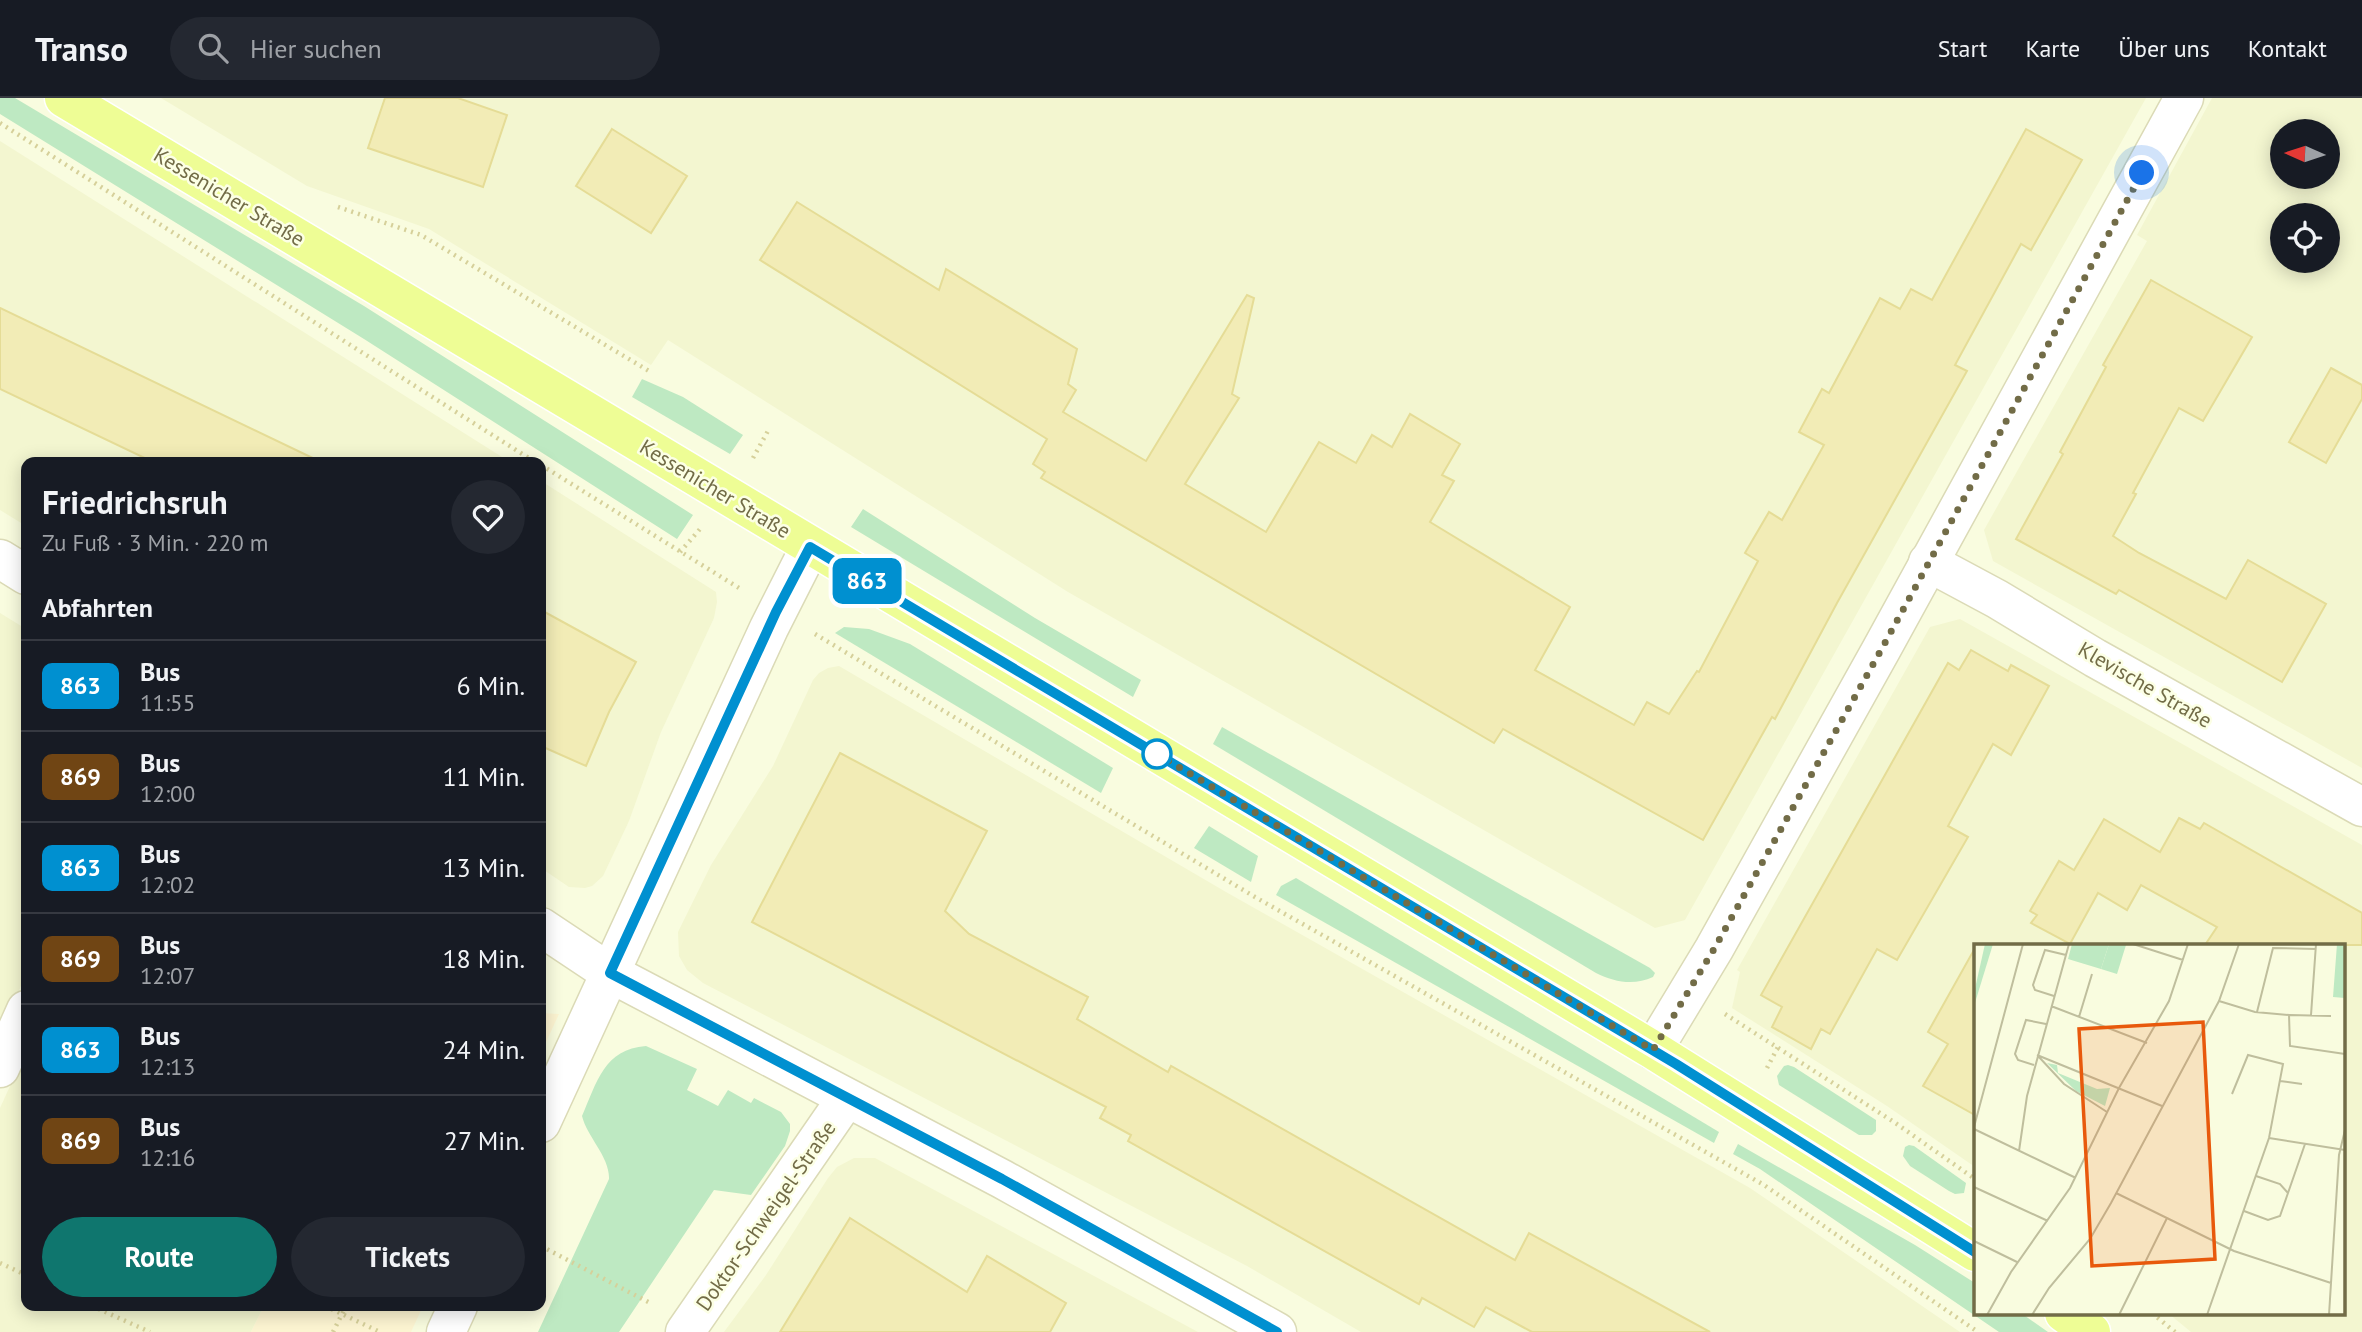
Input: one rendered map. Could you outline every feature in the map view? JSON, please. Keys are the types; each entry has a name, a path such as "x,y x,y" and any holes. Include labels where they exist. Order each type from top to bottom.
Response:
{"main road":[{"name":"Kessenicher Straße","path":"64,98 1653,1050 1974,1251"},
{"path":"2065,1314 2091,1332"}],"street":[{"path":"1653,1050 1714,949 2184,98"},
{"path":"546,1112 776,612 810,547"},
{"path":"0,559 21,572"},
{"name":"Klevische Straße","path":"1928,562 2362,807"},
{"path":"546,930 610,973 1002,1179 1277,1332"},
{"path":"0,1068 21,1021"},
{"name":"Doktor-Schweigel-Straße","path":"685,1332 846,1099"},
{"path":"446,1332 456,1311"}],"path":[{"path":"0,123 528,457"},
{"path":"331,204 421,235 649,371"},
{"path":"546,468 740,589"},
{"path":"820,637 1255,897 1764,1185 1978,1332"},
{"path":"1723,1013 1894,1122 1974,1178"},
{"path":"546,1249 641,1298"},
{"path":"0,1263 21,1273"},
{"path":"103,1311 149,1332"},
{"path":"334,1311 380,1332"},
{"path":"333,1332 343,1311"},
{"path":"2153,1314 2175,1332"}],"shaded area":[{"path":"0,98 15,98 364,306 693,515 677,539 364,339 0,114"},
{"path":"161,98 2146,98 1685,920 1655,928 1068,592 668,340 651,365 429,229 307,186"},
{"path":"2212,98 2362,98 2362,768 1993,561 1984,530 2147,241 2137,235"},
{"path":"0,141 502,457 21,457 21,523 0,510"},
{"path":"642,379 683,397 743,435 730,454 632,397"},
{"path":"546,484 716,592 717,602 714,618 661,732 629,821 603,876 592,886 569,887 546,871"},
{"path":"863,509 1035,618 1141,680 1133,697 851,527"},
{"path":"0,613 21,626 21,986 0,1032"},
{"path":"1960,619 2362,845 2362,1332 2191,1332 2169,1314 2344,1314 2344,944 1974,944 1974,1166 1887,1106 1732,1008 1740,972 1737,970 1930,627"},
{"path":"844,627 869,629 910,644 1113,768 1101,793 835,633"},
{"path":"839,666 1226,892 1750,1188 1960,1332 1361,1332 1247,1266 703,983 687,970 679,956 678,932 711,865 773,766 813,680 828,668"},
{"path":"1222,727 1650,968 1655,973 1653,977 1624,982 1596,973 1213,744"},
{"path":"1209,826 1258,856 1251,882 1194,848"},
{"path":"1296,878 1719,1132 1714,1143 1276,895 1281,886"},
{"path":"546,1013 559,1014 546,1042"},
{"path":"646,1046 697,1069 687,1090 718,1106 728,1090 751,1103 754,1098 781,1112 790,1124 785,1146 751,1195 714,1190 619,1332 538,1332 609,1179 606,1163 582,1116 598,1080 611,1061 620,1053"},
{"path":"21,1062 21,1311 262,1311 251,1332 0,1332 0,1108"},
{"path":"1788,1065 1876,1120 1876,1131 1872,1135 1859,1135 1779,1085 1777,1076 1784,1066"},
{"path":"1738,1144 1915,1245 1974,1282 1974,1314 2022,1314 2048,1332 1999,1332 1760,1169 1733,1154"},
{"path":"1909,1145 1966,1183 1964,1193 1955,1194 1949,1191 1910,1166 1903,1156 1905,1147"},
{"path":"854,1158 875,1158 1198,1332 724,1332 766,1275 828,1178 837,1167"},
{"path":"262,1311 421,1311 411,1332 251,1332"}],"building":[{"path":"385,98 458,98 507,115 483,187 368,148"},
{"path":"612,129 687,176 651,233 576,186"},
{"path":"2026,129 2082,160 2031,250 2021,244 1955,365 1967,371 1775,719 1772,717 1703,840 1503,729 1494,743 1041,478 1045,472 1033,464 1047,439 760,260 797,202 939,290 946,269 1077,349 1068,384 1076,390 1063,412 1146,461 1247,295 1254,298 1232,394 1239,398 1185,484 1266,532 1319,442 1356,463 1372,435 1392,447 1410,414 1460,444 1442,475 1454,481 1430,522 1570,607 1535,670 1634,725 1647,702 1669,714 1697,671 1699,672 1758,561 1745,553 1769,512 1782,520 1824,445 1799,432 1822,389 1829,393 1880,298 1900,309 1911,289 1932,300"},
{"path":"2151,280 2252,337 2203,421 2179,408 2113,536 2139,553 2226,599 2248,560 2326,604 2282,682 2119,590 2116,594 2016,539 2063,454 2060,452 2106,367 2103,365"},
{"path":"0,308 311,457 143,457 0,389"},
{"path":"2331,368 2362,385 2362,399 2326,463 2289,442"},
{"path":"546,613 636,662 609,712 586,766 546,748"},
{"path":"1971,650 2008,671 2011,665 2049,686 2011,755 1993,744 1948,826 1968,837 1897,960 1877,949 1830,1034 1821,1029 1811,1049 1772,1027 1782,1007 1761,995 1948,663 1959,670"},
{"path":"840,753 987,831 945,911 969,934 1088,997 1077,1019 1168,1072 1171,1066 1515,1260 1529,1233 1710,1332 1532,1332 1486,1307 1474,1327 1422,1298 1419,1304 1128,1141 1131,1135 1100,1118 1106,1107 752,922"},
{"path":"2179,818 2200,829 2204,823 2362,913 2362,945 2206,944 2217,927 2141,885 2127,910 2098,893 2070,944 2031,923 2037,915 2030,911 2059,861 2074,870 2104,819 2160,852"},
{"path":"1974,950 1974,1114 1923,1086 1948,1044 1928,1032"},
{"path":"850,1218 967,1292 987,1256 1066,1303 1050,1332 780,1332"}],"bus line":[{"name":"863","path":"1277,1332 1002,1179 610,973 776,612 810,547 1676,1064 1974,1251"}],"route":[{"path":"1157,754 1152,751 1653,1050 1714,949 1881,650 2142,173"}]}
